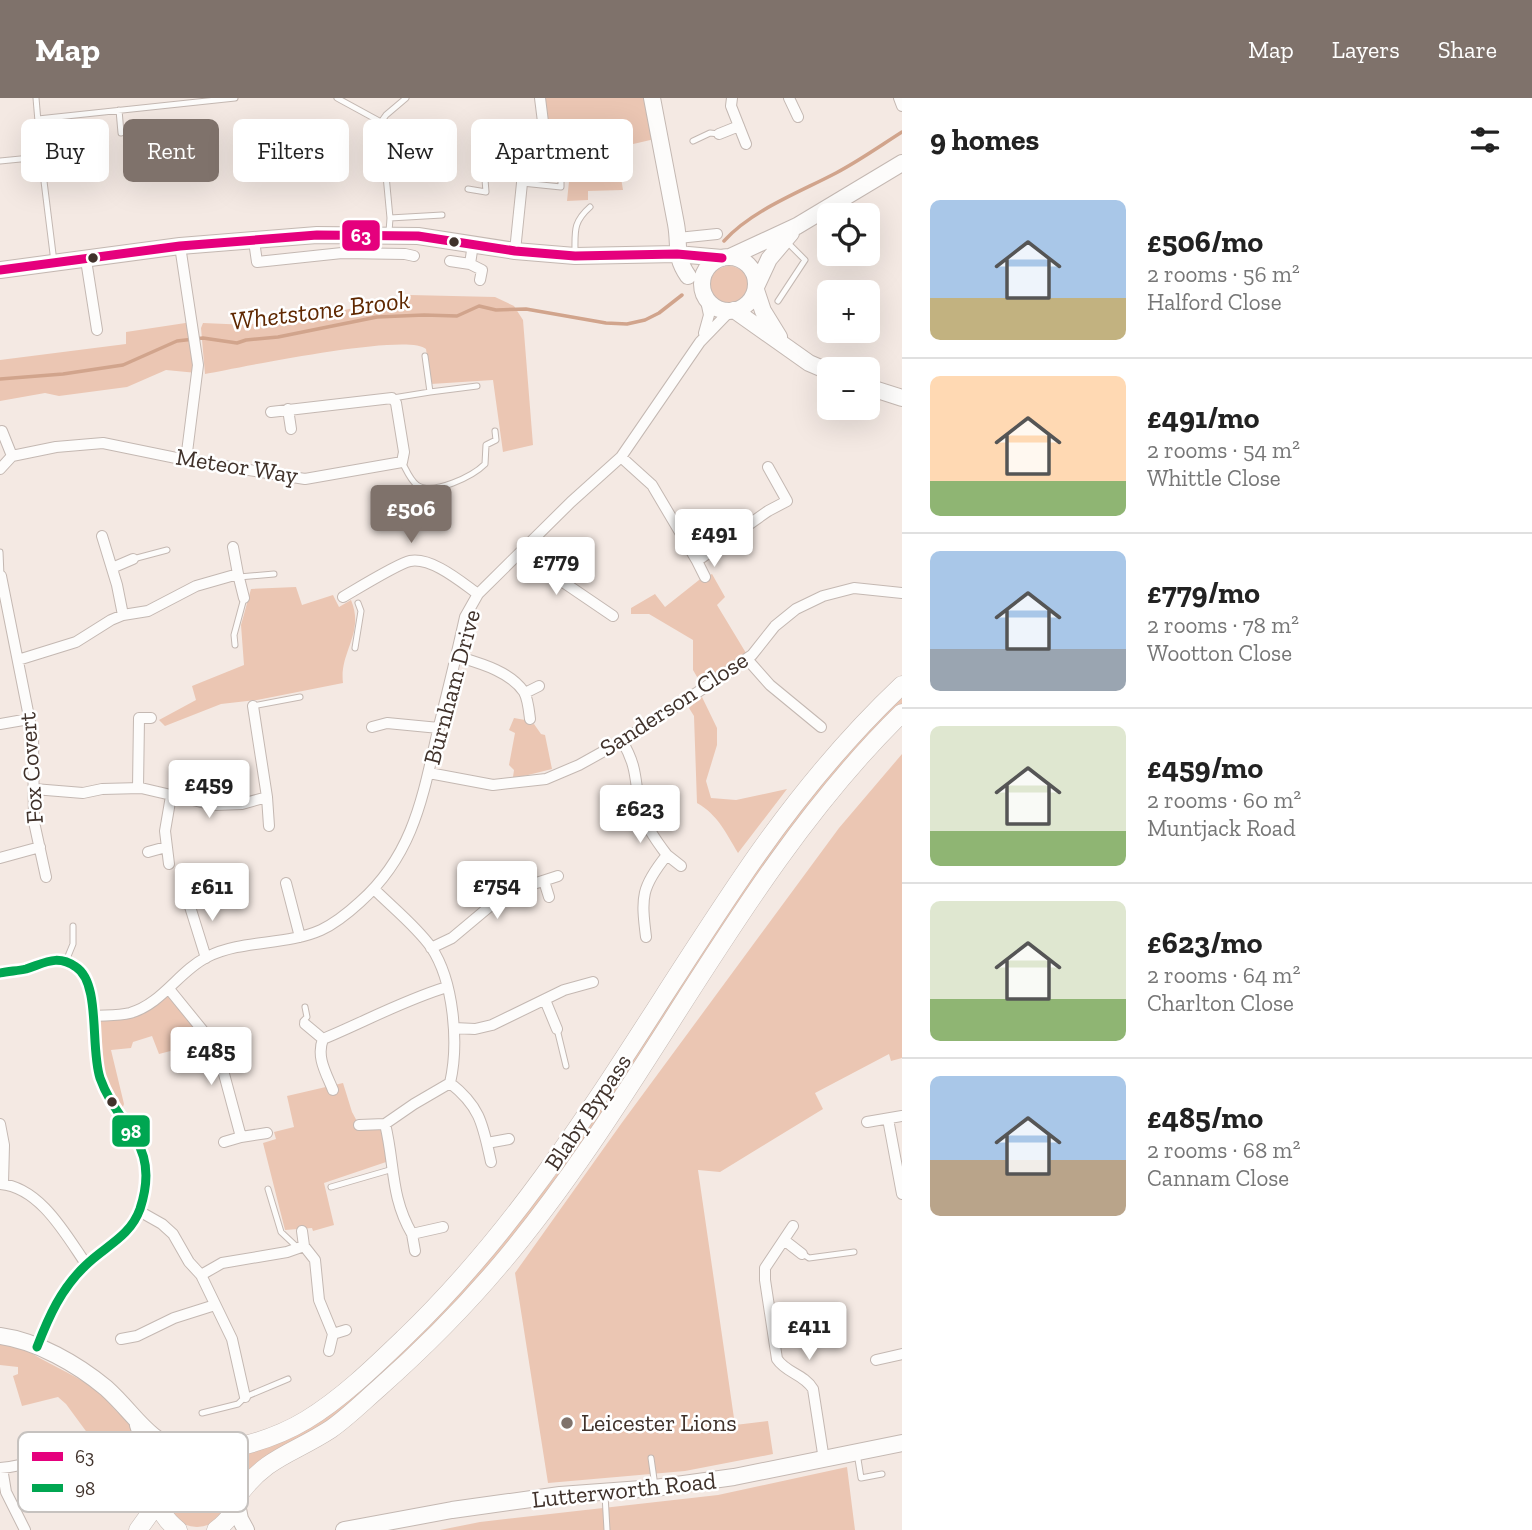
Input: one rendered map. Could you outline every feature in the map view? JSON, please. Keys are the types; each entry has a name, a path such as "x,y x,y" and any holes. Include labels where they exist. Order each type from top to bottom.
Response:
{"main road":[{"name":"Blaby Bypass","path":"248,1444 272,1437 304,1421 340,1395 390,1352 439,1303 491,1244 559,1157 727,899 786,815 851,736 902,685"},
{"name":"Blaby Bypass","path":"248,1486 258,1471 276,1458 330,1429 361,1404 440,1331 499,1266 549,1205 594,1143 769,874 845,774 902,713"},
{"path":"138,1530 151,1512"},
{"path":"162,1512 178,1530"},
{"name":"Blaby Bypass","path":"216,1530 227,1521 232,1512"}],"street":[{"path":"540,98 543,119"},
{"path":"652,98 678,246 688,276"},
{"path":"732,98 731,106 746,144"},
{"path":"899,98 902,106"},
{"path":"793,99 798,117"},
{"path":"719,134 739,126"},
{"path":"704,292 705,272 715,261 797,226 902,163"},
{"path":"514,251 522,183"},
{"path":"732,311 748,303 769,259 797,226"},
{"path":"0,270 180,246 296,236 342,235 390,227 418,236 514,251 575,256 637,255 717,234"},
{"path":"342,235 342,253"},
{"path":"254,241 257,262 342,253 405,254 414,257"},
{"path":"470,264 473,244"},
{"path":"180,246 198,365 187,460"},
{"path":"678,246 747,263 752,270 768,321 790,349"},
{"path":"637,255 666,263 688,276 715,307 732,311 817,366"},
{"path":"86,260 97,330"},
{"path":"450,261 470,264 482,270 480,279"},
{"name":"Burnham Drive","path":"700,342 708,321 704,292"},
{"name":"Burnham Drive","path":"93,1016 131,1013 148,1005 206,957 226,950 300,937 321,930 342,918 374,889 402,852 416,818 465,617 478,594 621,457 700,342 732,311"},
{"path":"880,391 902,398"},
{"path":"271,412 393,398 404,452 402,461"},
{"path":"288,409 291,429"},
{"path":"0,468 12,456 2,431"},
{"name":"Meteor Way","path":"12,456 56,447 103,443 187,460 305,478 402,461"},
{"path":"621,457 652,485 705,577"},
{"path":"768,467 787,501"},
{"path":"697,561 768,511 799,496"},
{"path":"102,536 123,615"},
{"path":"528,544 563,582 616,619"},
{"path":"233,547 244,598"},
{"path":"112,568 133,559"},
{"path":"344,597 410,561 426,562 447,572 478,594"},
{"name":"Fox Covert","path":"1,576 1,592 33,737 33,822 47,877"},
{"path":"18,660 76,642 123,615 148,611 188,589 238,576"},
{"name":"Sanderson Close","path":"429,773 493,785 546,779 579,765 622,741 747,659 775,626 796,609 823,596 854,588 902,593"},
{"path":"354,591 358,603"},
{"path":"456,656 496,670 525,693 530,719"},
{"path":"747,659 770,685 821,727"},
{"path":"525,693 539,686"},
{"path":"253,706 269,826"},
{"path":"138,788 139,719 151,718"},
{"path":"0,724 29,719"},
{"path":"372,727 387,723 409,723 439,728"},
{"path":"622,741 633,759 642,812 653,837 667,855 681,866"},
{"path":"34,789 83,793 102,789 138,788 214,805 242,804 267,797"},
{"path":"169,864 165,831 171,796"},
{"path":"0,858 40,847"},
{"path":"148,852 166,847"},
{"path":"646,937 643,893 655,869 667,855"},
{"path":"431,948 452,938 495,902 524,887 558,876"},
{"path":"544,881 549,897"},
{"path":"286,883 300,937"},
{"path":"359,1125 385,1125 450,1083 453,1071 453,1009 431,948 374,889"},
{"path":"187,897 206,957"},
{"path":"0,972 26,969 52,959 66,961 79,968 89,983 94,1051 101,1079 140,1145 146,1171 139,1211 129,1229 117,1242 86,1264 61,1294 37,1347"},
{"path":"454,1028 475,1029 492,1026 564,990 593,982"},
{"path":"333,1090 320,1058 323,1039 360,1024 402,1002 447,987"},
{"path":"169,989 217,1048 241,1138"},
{"path":"545,1000 557,1029"},
{"path":"301,1023 323,1039"},
{"path":"450,1083 474,1105 491,1162"},
{"path":"867,1122 902,1116"},
{"path":"888,1119 902,1194"},
{"path":"0,1124 4,1145 1,1183 21,1190 37,1201 86,1264"},
{"path":"385,1125 390,1145 394,1191 401,1215 412,1234 415,1251"},
{"path":"224,1142 267,1133"},
{"path":"487,1143 509,1139"},
{"path":"139,1211 162,1224 173,1234 189,1262 201,1275 232,1339 245,1397"},
{"path":"793,1226 765,1268 775,1351 780,1364 807,1380 813,1389 824,1460"},
{"path":"412,1234 443,1227"},
{"path":"301,1247 302,1231"},
{"path":"784,1240 802,1254"},
{"path":"201,1275 222,1263 301,1247"},
{"path":"301,1247 315,1260 320,1300 333,1334 329,1351"},
{"path":"121,1339 137,1336 173,1318 215,1305"},
{"path":"333,1334 346,1330"},
{"path":"0,1336 62,1358 105,1388 148,1432"},
{"path":"876,1360 902,1354"},
{"path":"137,1423 140,1432"},
{"name":"Lutterworth Road","path":"344,1530 414,1521 560,1495 655,1488 734,1478 902,1444"},
{"path":"1,1468 6,1492 25,1530"},
{"path":"239,1512 246,1530"}],"lane":[{"path":"36,98 38,119 235,98"},
{"path":"337,98 376,119"},
{"path":"384,119 406,98"},
{"path":"119,110 121,133"},
{"path":"693,141 710,133 719,134"},
{"path":"0,161 21,159"},
{"path":"44,182 54,264"},
{"path":"387,182 390,227 442,215"},
{"path":"468,189 486,192 485,182"},
{"path":"522,183 561,187 561,182"},
{"path":"575,256 578,217 590,207"},
{"path":"778,301 805,260 784,240"},
{"path":"425,356 430,392"},
{"path":"393,398 477,386"},
{"path":"402,461 414,484 425,489 441,486 477,472 485,464 486,445 496,440 495,430"},
{"path":"133,559 167,550"},
{"path":"0,552 1,576"},
{"path":"238,576 274,574"},
{"path":"235,645 234,635 244,598"},
{"path":"355,648 360,611 358,603"},
{"path":"253,706 300,697"},
{"path":"66,961 73,944 73,926"},
{"path":"301,1023 307,1017 305,1007"},
{"path":"557,1029 566,1066"},
{"path":"331,1187 393,1169"},
{"path":"268,1189 281,1232 301,1247"},
{"path":"802,1254 809,1258 854,1252"},
{"path":"202,1413 238,1404 245,1397 288,1379"},
{"path":"857,1453 861,1478 882,1474"},
{"path":"651,1458 655,1488"},
{"path":"605,1492 607,1530"}],"shaded area":[{"path":"540,98 652,98 659,138 633,144 633,119 543,119"},
{"path":"569,182 622,182 623,190 588,191 588,200 567,201"},
{"path":"729,266 743,271 748,285 743,299 729,304 715,299 710,285 715,271"},
{"path":"410,295 495,297 514,306 523,320 533,445 503,452 493,380 431,384 426,349 413,345 357,348 205,374 201,328 203,323 249,325 277,318 336,312"},
{"path":"192,322 197,373 166,370 127,387 59,396 45,393 0,401 0,360 126,344 126,332"},
{"path":"712,574 725,597 717,605 746,653 700,682 693,670 693,640 649,614 631,614 631,608 655,594 665,607 699,580"},
{"path":"296,587 302,605 333,595 339,607 351,600 355,623 343,672 343,683 257,700 221,704 165,726 159,720 196,700 192,686 244,665 241,625 251,589"},
{"path":"902,695 902,704 873,733 549,1195 443,1319 327,1423 277,1450 248,1472 248,1444 383,1368 446,1308 501,1246 559,1171 612,1093 725,914 790,822 853,746"},
{"path":"702,697 717,728 717,745 706,781 711,798 736,800 787,789 738,853 716,819 697,803 694,716 689,708"},
{"path":"514,718 525,720 530,725 534,724 541,734 545,735 552,769 513,777 514,770 509,765 515,733 509,730"},
{"name":"Leicester Lions","path":"902,754 902,1058 891,1061 889,1054 815,1093 823,1109 720,1172 698,1170 735,1425 768,1421 773,1454 685,1471 548,1483 515,1273 839,828"},
{"path":"169,989 206,1033 182,1048 159,1054 152,1036 133,1042 131,1048 111,1050 124,1104 121,1112 101,1079 93,1016 131,1013"},
{"path":"343,1083 359,1125 385,1124 392,1160 324,1183 334,1225 313,1231 312,1228 285,1230 263,1143 276,1139 274,1132 294,1127 287,1096"},
{"path":"0,1336 84,1382 120,1415 137,1423 139,1432 87,1432 58,1397 22,1406 13,1376 18,1374 18,1367 0,1365"},
{"path":"847,1467 855,1530 440,1530 480,1522 718,1495"},
{"path":"224,1512 215,1522 197,1527 179,1522 170,1513"}],"waterway":[{"name":"Whetstone Brook","path":"724,241 762,211 845,168 902,132"},
{"name":"Whetstone Brook","path":"0,379 63,374 123,365 177,341 203,338 237,343 377,317 457,316 479,306 496,310 526,309 627,324 659,313 682,295"}],"transit line":[{"name":"63","path":"0,270 180,246 317,235 418,236 515,251 575,256 677,254 722,258"},
{"name":"98","path":"0,973 57,960 69,963 84,975 92,1001 100,1078 108,1096 135,1138 146,1167 145,1186 136,1219 69,1284 51,1314 37,1347"}],"place":[{"name":"Leicester Lions","path":"567,1423"}]}
